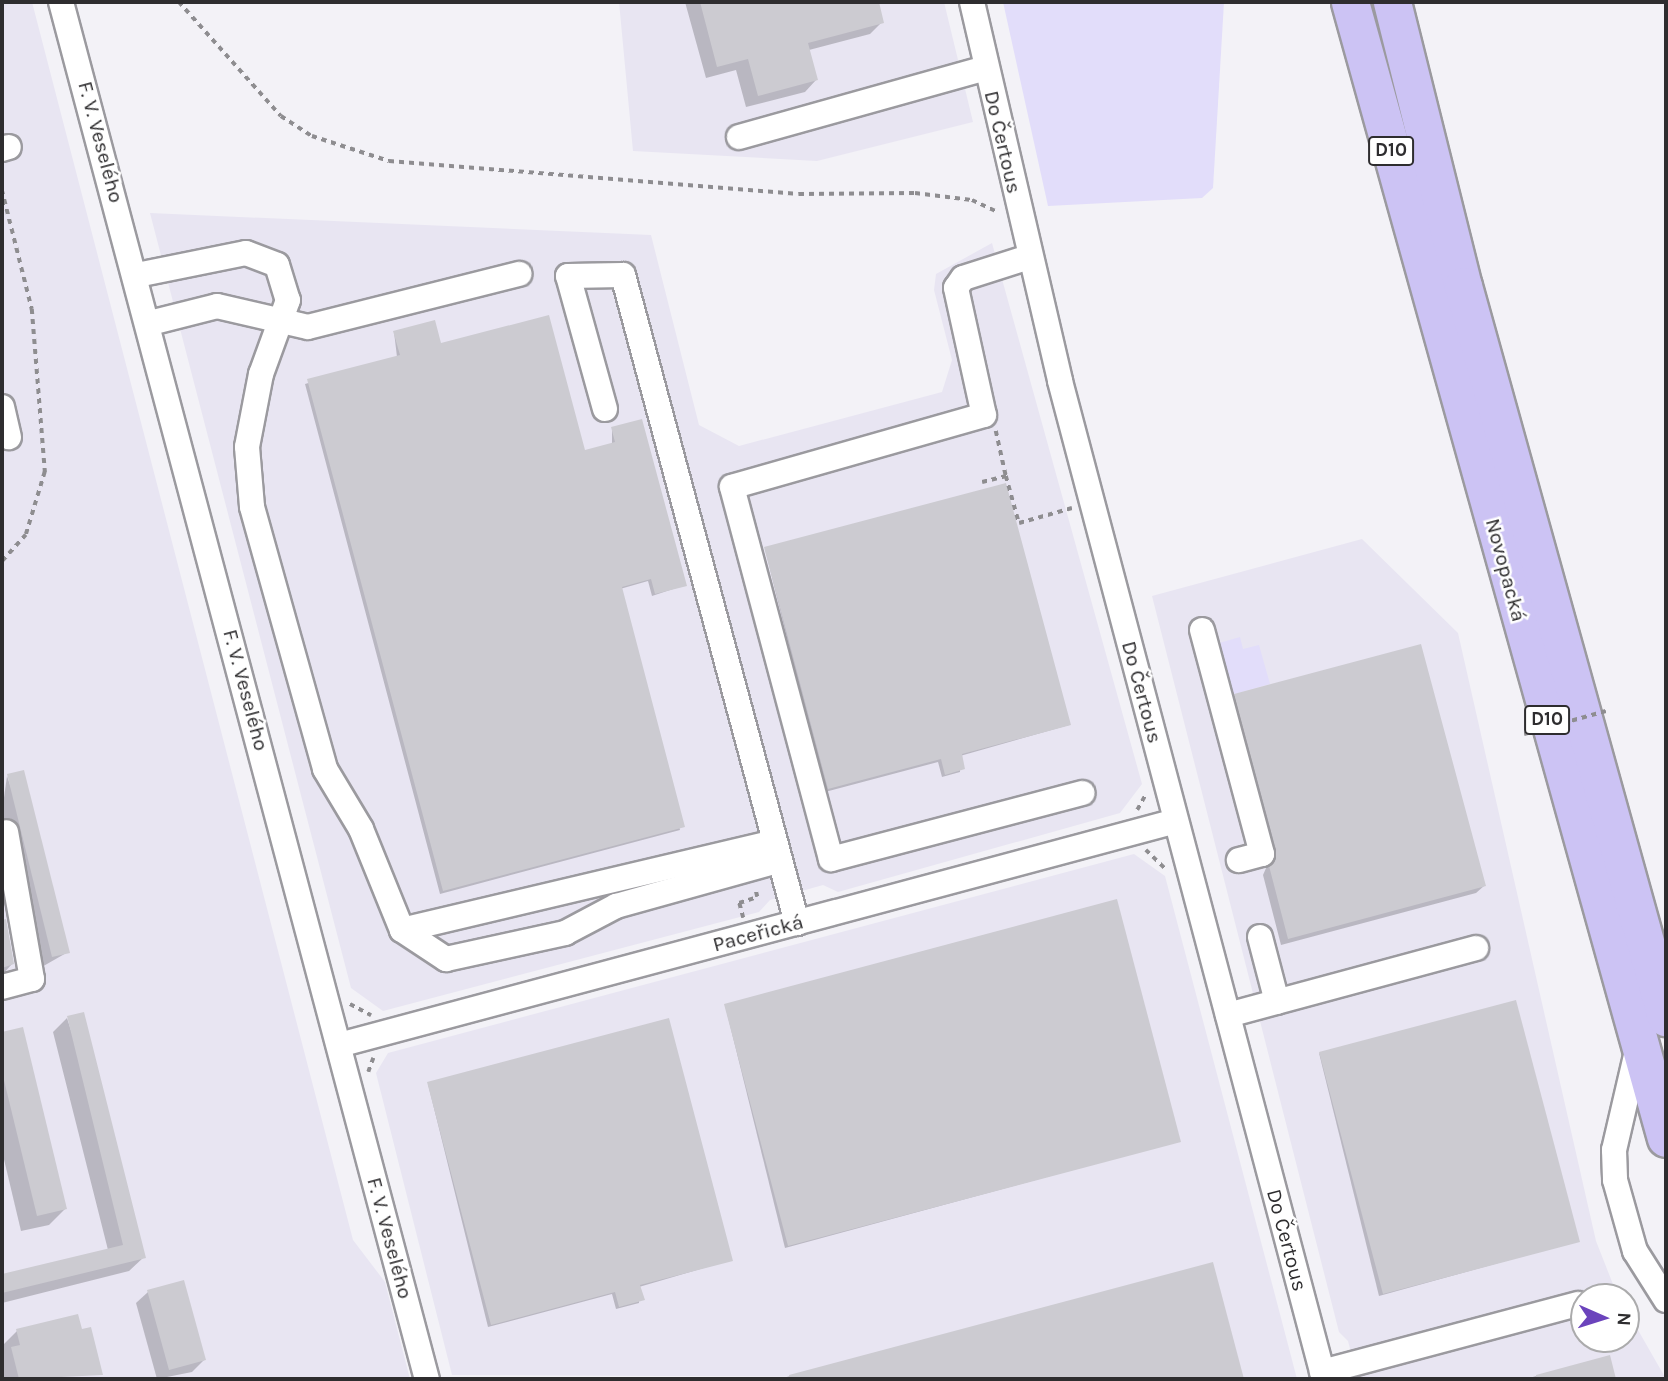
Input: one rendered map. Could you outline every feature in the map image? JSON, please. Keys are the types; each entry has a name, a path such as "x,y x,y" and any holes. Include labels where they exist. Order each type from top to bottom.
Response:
{"highway":[{"name":"Novopacká","path":"1350,2 1666,1138"},
{"name":"Novopacká","path":"1392,2 1467,299 1666,1017"}],"street":[{"name":"F. V. Veselého","path":"61,2 150,323 427,1379"},
{"name":"Do Čertous","path":"972,2 1029,257 1323,1376"},
{"path":"739,137 986,68"},
{"path":"137,275 246,253 278,265 288,300 247,447 252,508 326,769 361,830 402,930 446,959 565,933 616,906 775,852"},
{"path":"1029,257 963,278 956,288 984,415 732,487 831,859 1082,793"},
{"path":"150,323 216,306 308,327 519,274"},
{"path":"605,409 568,276 623,275 775,852 797,923"},
{"path":"2,407 9,437"},
{"path":"1202,630 1262,854 1240,860"},
{"name":"Paceřická","path":"339,1045 1176,821"},
{"path":"2,987 32,979 6,832"},
{"path":"402,930 775,852"},
{"path":"1260,937 1277,1002"},
{"path":"1228,1015 1476,948"},
{"path":"1639,1043 1614,1150 1615,1180 1635,1251 1666,1300"},
{"path":"1323,1376 1570,1306"}],"path":[{"path":"179,2 281,116 312,136 389,161 799,194 938,195 998,212"},
{"path":"2,190 32,309 45,472 26,535 2,562"},
{"path":"982,482 1006,476 1019,523 1074,508"},
{"path":"1524,734 1606,711"},
{"path":"1139,849 1155,853 1171,877"},
{"path":"368,1080 368,1063 376,1055"}],"shaded area":[{"path":"2,2 32,2 353,1240 385,1282 410,1379 2,1379"},
{"path":"619,2 944,2 973,122 817,161 633,151"},
{"path":"1003,2 1224,2 1213,188 1202,198 1048,206"},
{"path":"150,213 651,235 699,425 739,446 942,392 952,360 934,290 936,274 992,243 1142,784 1120,813 838,892 823,885 770,900 759,912 383,1011 351,988"},
{"path":"1362,539 1458,633 1596,1241 1612,1283 1570,1283 1570,1353 1640,1353 1640,1334 1666,1379 1358,1379 1348,1341 1339,1332 1152,596"},
{"path":"1240,637 1243,649 1259,645 1270,684 1224,697 1209,646"},
{"path":"1134,854 1165,876 1297,1379 452,1375 376,1073 388,1053"}],"building":[{"path":"700,2 879,2 884,23 808,43 818,80 758,96 748,59 717,67"},
{"path":"549,315 585,450 615,442 611,427 642,419 687,586 655,594 651,579 622,587 685,827 443,891 307,379 400,355 393,331 435,320 441,343"},
{"path":"1006,483 1071,725 962,754 965,769 945,775 941,759 828,789 764,547"},
{"path":"1421,644 1486,886 1288,939 1269,866 1276,850 1234,694"},
{"path":"24,770 70,953 52,957 7,774"},
{"path":"1117,899 1181,1142 788,1246 724,1004"},
{"path":"6,919 14,964 2,968 2,920"},
{"path":"1516,1000 1580,1242 1383,1294 1319,1052"},
{"path":"84,1012 146,1258 2,1293 2,1274 123,1245 67,1016"},
{"path":"669,1018 733,1261 640,1285 645,1300 619,1307 615,1292 491,1325 427,1082"},
{"path":"23,1027 67,1209 37,1216 2,1072 2,1032"},
{"path":"1213,1262 1244,1379 790,1379 789,1375"},
{"path":"184,1280 206,1360 169,1370 147,1290"},
{"path":"78,1314 82,1329 91,1327 103,1375 19,1379 11,1347 20,1345 16,1329"},
{"path":"1610,1355 1616,1379 1536,1379 1536,1375"}]}
